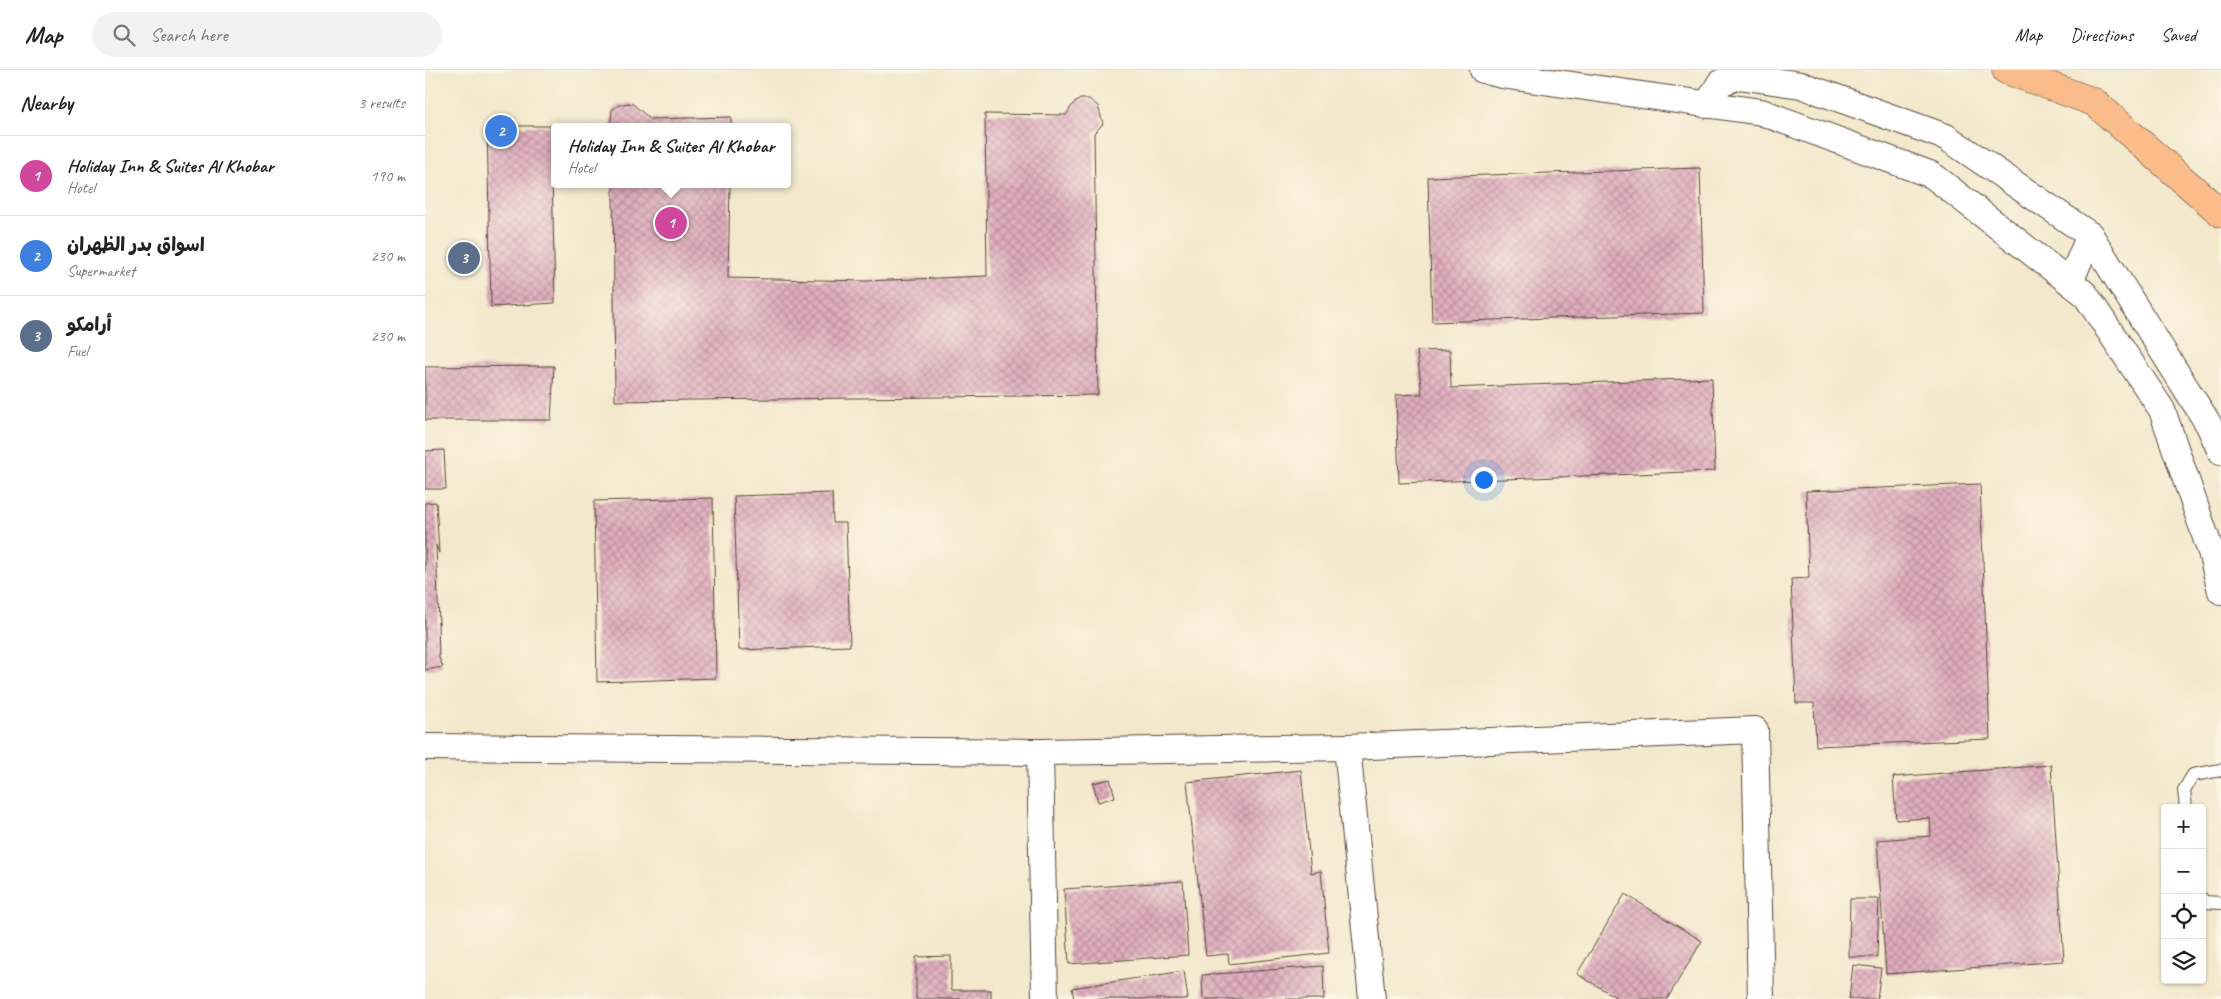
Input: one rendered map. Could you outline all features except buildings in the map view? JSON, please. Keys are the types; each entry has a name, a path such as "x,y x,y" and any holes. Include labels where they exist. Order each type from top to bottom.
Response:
{"highway":[{"path":"2006,70 2094,102 2221,213"}],"street":[{"path":"1483,70 1502,75 1761,112 1932,175 2085,294 2162,410 2211,552 2221,591"},
{"path":"1707,105 1720,83 1739,76 1801,85 1946,137 2090,235 2209,425 2221,452"},
{"path":"2069,282 2090,235"},
{"path":"425,747 1040,752 1347,747 1755,730 1761,999"},
{"path":"1347,747 1372,999"},
{"path":"1040,752 1045,999"}],"lane":[{"path":"2186,804 2184,790 2193,775 2221,770"},
{"path":"2206,902 2221,903"}],"place":[{"name":"اسواق بدر الظهران","path":"501,131"},
{"name":"Holiday Inn & Suites Al Khobar","path":"671,223"},
{"name":"أرامكو","path":"464,258"}]}
